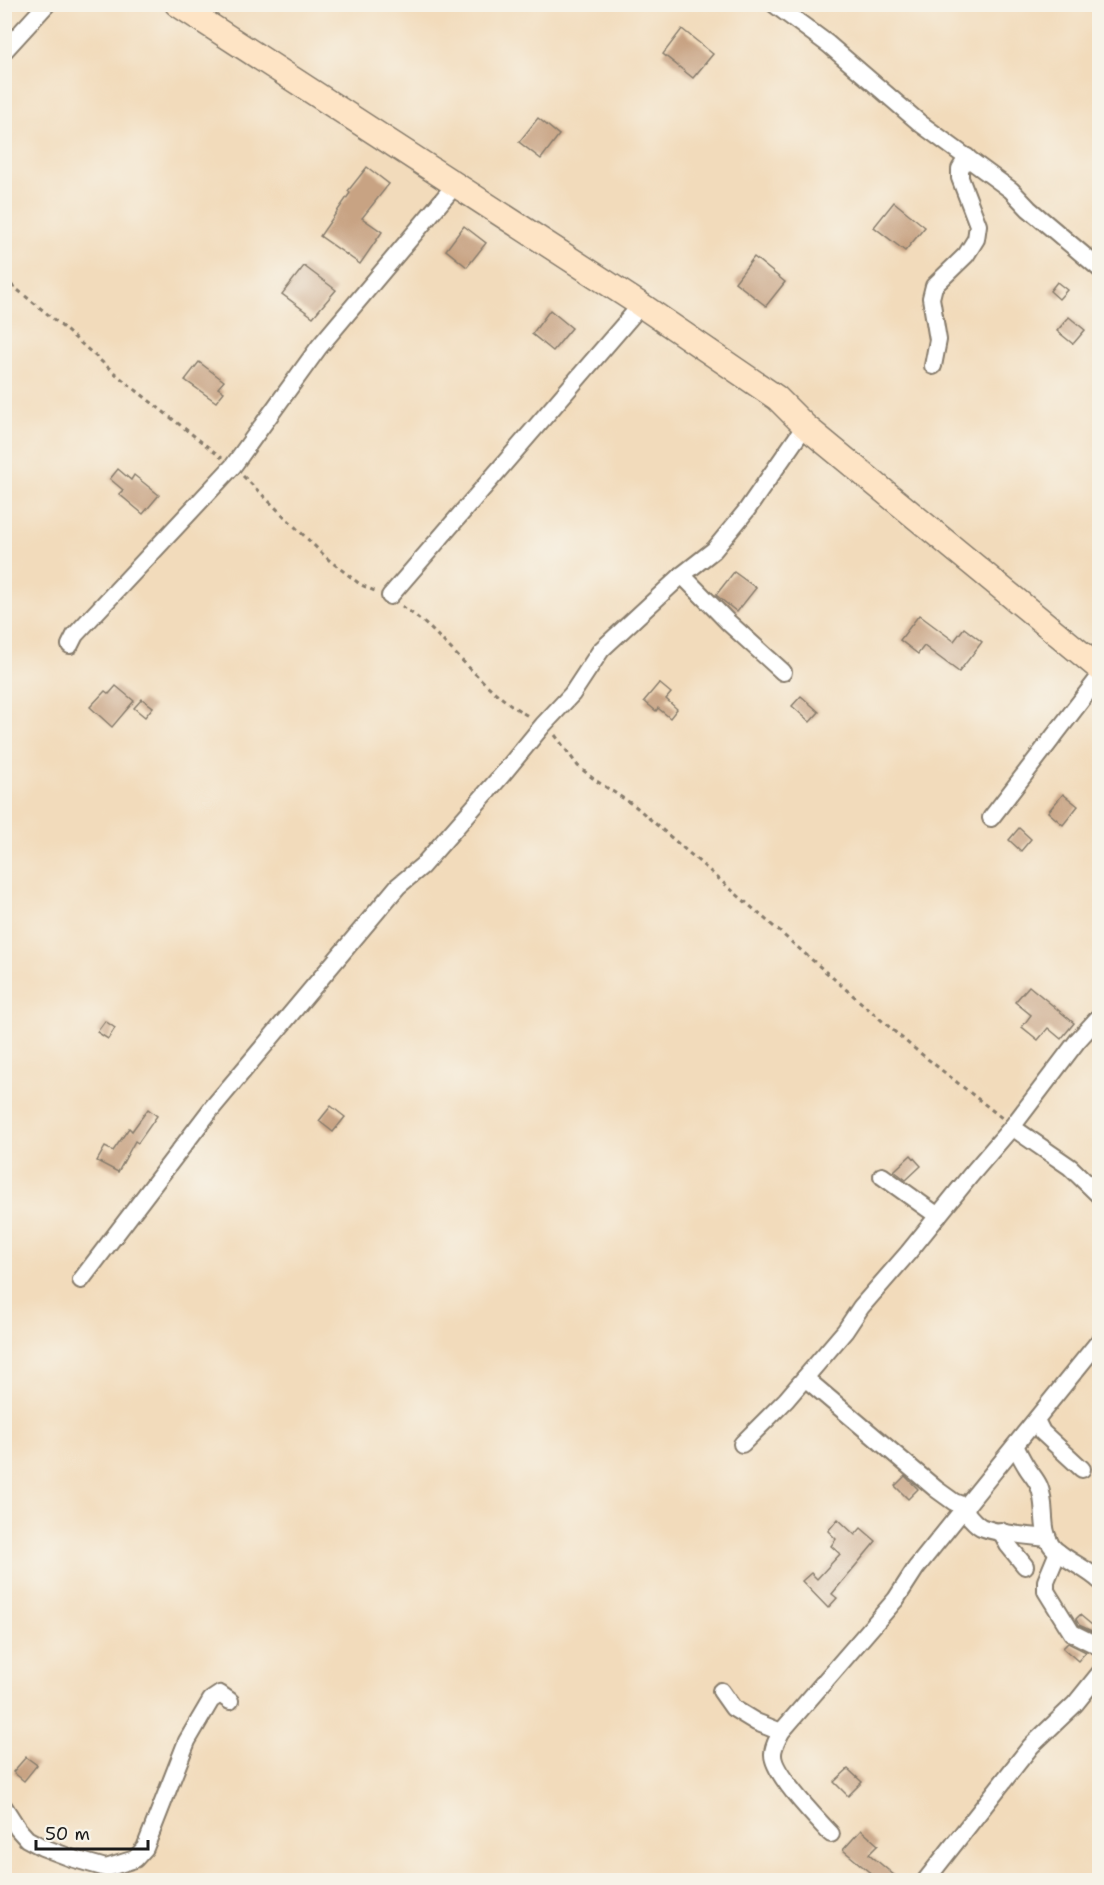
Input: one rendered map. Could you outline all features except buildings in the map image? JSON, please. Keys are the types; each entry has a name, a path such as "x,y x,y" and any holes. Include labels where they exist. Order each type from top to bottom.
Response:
{"street":[{"path":"4,51 47,4"},
{"path":"177,4 456,184 777,398 805,426 1100,669"},
{"path":"774,4 828,44 921,124 1011,190 1029,209 1100,269"},
{"path":"933,366 938,340 932,298 934,286 966,255 976,239 978,225 960,178 960,169 967,157"},
{"path":"70,645 75,635 233,466 319,347 456,184"},
{"path":"390,596 640,305"},
{"path":"81,1280 220,1099 398,886 422,866 572,694 601,650 682,575 714,550 746,511 805,426"},
{"path":"682,575 729,623 783,672"},
{"path":"991,818 1100,676"},
{"path":"742,1444 786,1400 844,1331 861,1307 1012,1127 1078,1040 1100,1016"},
{"path":"1012,1127 1070,1167 1100,1196"},
{"path":"882,1176 938,1216"},
{"path":"831,1834 806,1808 772,1757 781,1732 896,1599 916,1568 1100,1340"},
{"path":"805,1377 936,1489 965,1508 974,1521 982,1527 1017,1535 1048,1538"},
{"path":"1036,1420 1042,1432 1082,1469"},
{"path":"1015,1446 1039,1485 1051,1545 1100,1581"},
{"path":"1002,1531 1008,1545 1025,1566"},
{"path":"1058,1552 1046,1581 1046,1591 1072,1633 1100,1647"},
{"path":"926,1881 1031,1746 1075,1704 1100,1673"},
{"path":"721,1690 733,1708 756,1722 781,1732"},
{"path":"4,1807 27,1839 42,1847 106,1868 135,1859 145,1848 187,1741 211,1700 220,1694 230,1701"}],"path":[{"path":"4,279 118,376 233,466 329,560 361,585 390,596 433,631 471,671 515,709 543,725 555,735 578,766 635,806 910,1045 1012,1127"}]}
